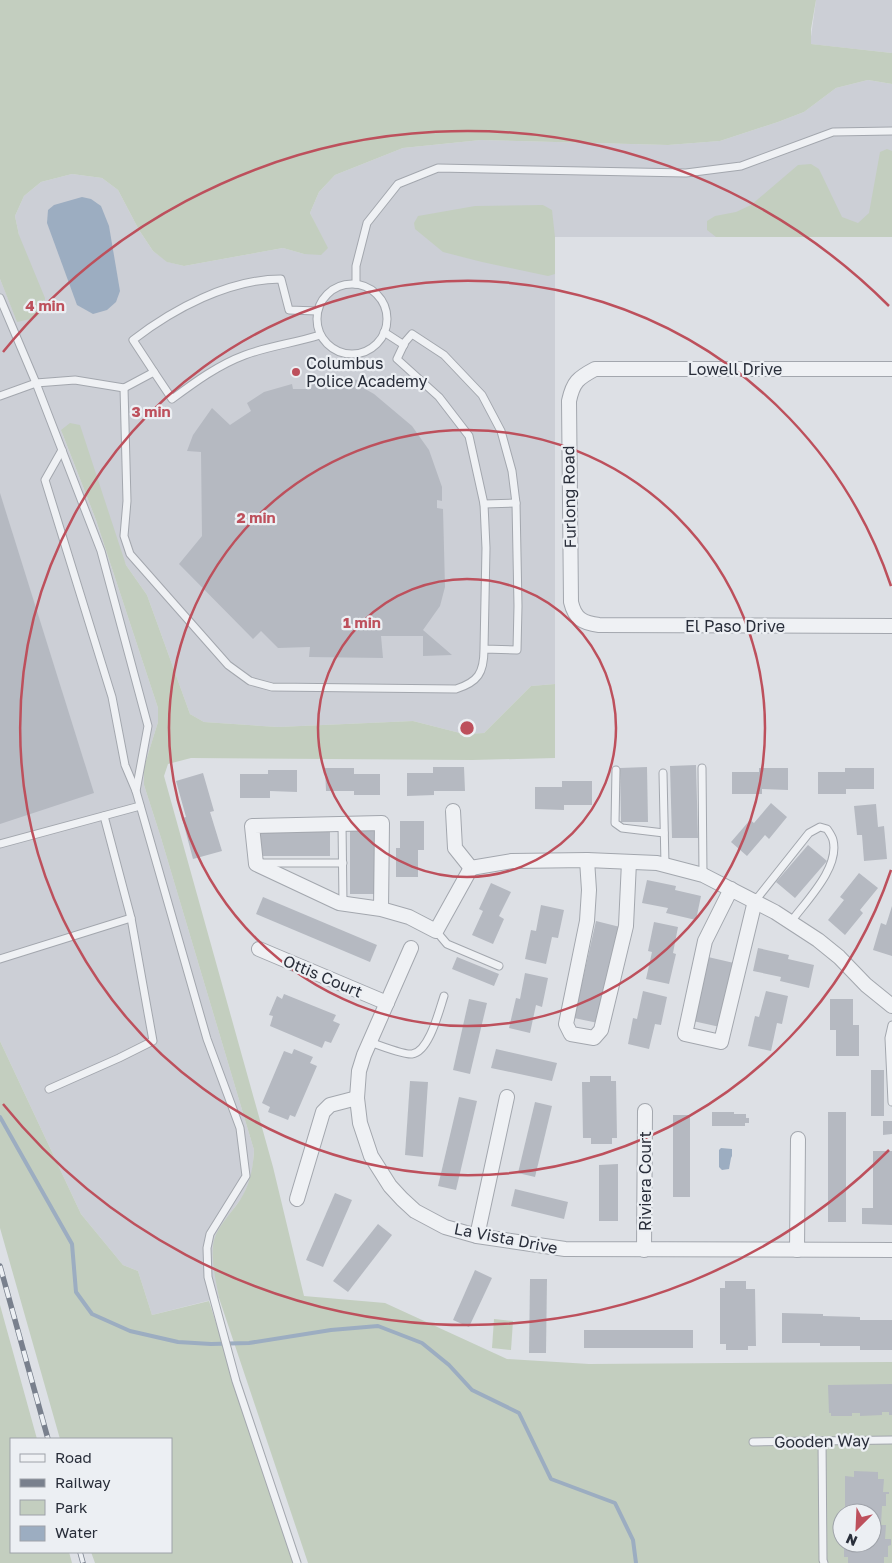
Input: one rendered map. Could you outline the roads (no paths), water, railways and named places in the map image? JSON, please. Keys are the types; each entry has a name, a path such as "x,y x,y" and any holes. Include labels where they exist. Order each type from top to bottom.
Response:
{"street":[{"name":"Lowell Drive","path":"580,377 595,369 892,369"},
{"name":"Furlong Road","path":"579,618 573,611 571,602 569,401 572,388 580,377"},
{"name":"El Paso Drive","path":"579,618 588,624 599,625 892,626"},
{"path":"453,811 455,848 470,868"},
{"path":"381,909 382,823 252,826 256,864 343,903 381,909 409,917 436,930 470,868"},
{"path":"470,868 512,861 587,860 657,863 703,875 755,901 818,940 839,957 866,985 892,1006"},
{"path":"587,860 589,890 587,921 566,1024 571,1034 594,1038 601,1030 626,926 629,862"},
{"path":"731,889 705,941 685,1034 721,1042 755,901"},
{"name":"La Vista Drive","path":"411,948 359,1071 357,1098 360,1123 371,1156 390,1186 408,1205 422,1215 445,1227 476,1236 565,1249 892,1250"},
{"name":"Ottis Court","path":"259,949 387,1003"},
{"path":"476,1236 507,1097"},
{"path":"297,1199 323,1112 330,1105 357,1098"},
{"name":"Riviera Court","path":"644,1250 645,1111"},
{"path":"797,1250 798,1139"}],"lane":[{"path":"356,284 356,266 367,223 398,184 438,168 686,173 741,166 833,132 892,131"},
{"path":"317,311 289,310 281,280 238,286 202,298 170,314 133,340 172,399 200,378 245,355 320,335"},
{"path":"345,284 356,284 367,287 377,294 384,304 387,316 384,332 376,345 367,351 345,354 335,351 326,344 320,335 316,323 317,311 320,302 327,294 345,284"},
{"path":"0,298 36,383 101,551 148,726 136,791"},
{"path":"384,332 404,345"},
{"path":"124,388 127,500 124,536 130,554 228,665 250,681 272,688 456,689 471,685 481,671 484,649 486,548 484,504 469,436 439,397 397,359 412,334 444,355 482,395 501,431 512,471 516,503 517,650 484,649"},
{"path":"0,396 36,383 75,380 124,388 154,372"},
{"path":"62,450 45,480 112,697 125,765 136,791 207,1039 240,1128 246,1176 210,1234 207,1248 208,1277 236,1381 297,1563"},
{"path":"484,504 516,503"},
{"path":"702,768 703,875"},
{"path":"616,770 615,823 622,828 664,833"},
{"path":"663,773 665,865"},
{"path":"0,844 140,806"},
{"path":"49,1089 153,1041 131,918 104,816"},
{"path":"342,824 343,903"},
{"path":"755,901 808,833 820,827 827,829 833,840 833,861 828,872 790,923"},
{"path":"256,863 343,863"},
{"path":"0,959 131,918"},
{"path":"436,930 446,944 500,966"},
{"path":"370,1042 411,1054 419,1051 430,1037 444,996"},
{"path":"892,1024 889,1038 892,1102"},
{"name":"Gooden Way","path":"752,1442 892,1440"},
{"path":"822,1442 824,1563"}],"water":[{"path":"82,197 91,199 101,206 109,226 120,291 116,302 107,310 93,314 77,305 47,223 48,210 54,205"},
{"path":"721,1148 732,1149 729,1169 722,1170 719,1167 719,1150"}],"waterway":[{"path":"0,1117 72,1244 76,1292 92,1314 130,1331 178,1342 211,1344 249,1343 331,1330 378,1326 422,1343 449,1365 472,1390 519,1413 551,1479 615,1503 633,1540 636,1563"}],"railway":[{"path":"0,1266 48,1438"},
{"path":"80,1553 83,1563"}],"place":[{"name":"Columbus Police Academy","path":"296,372"}]}
